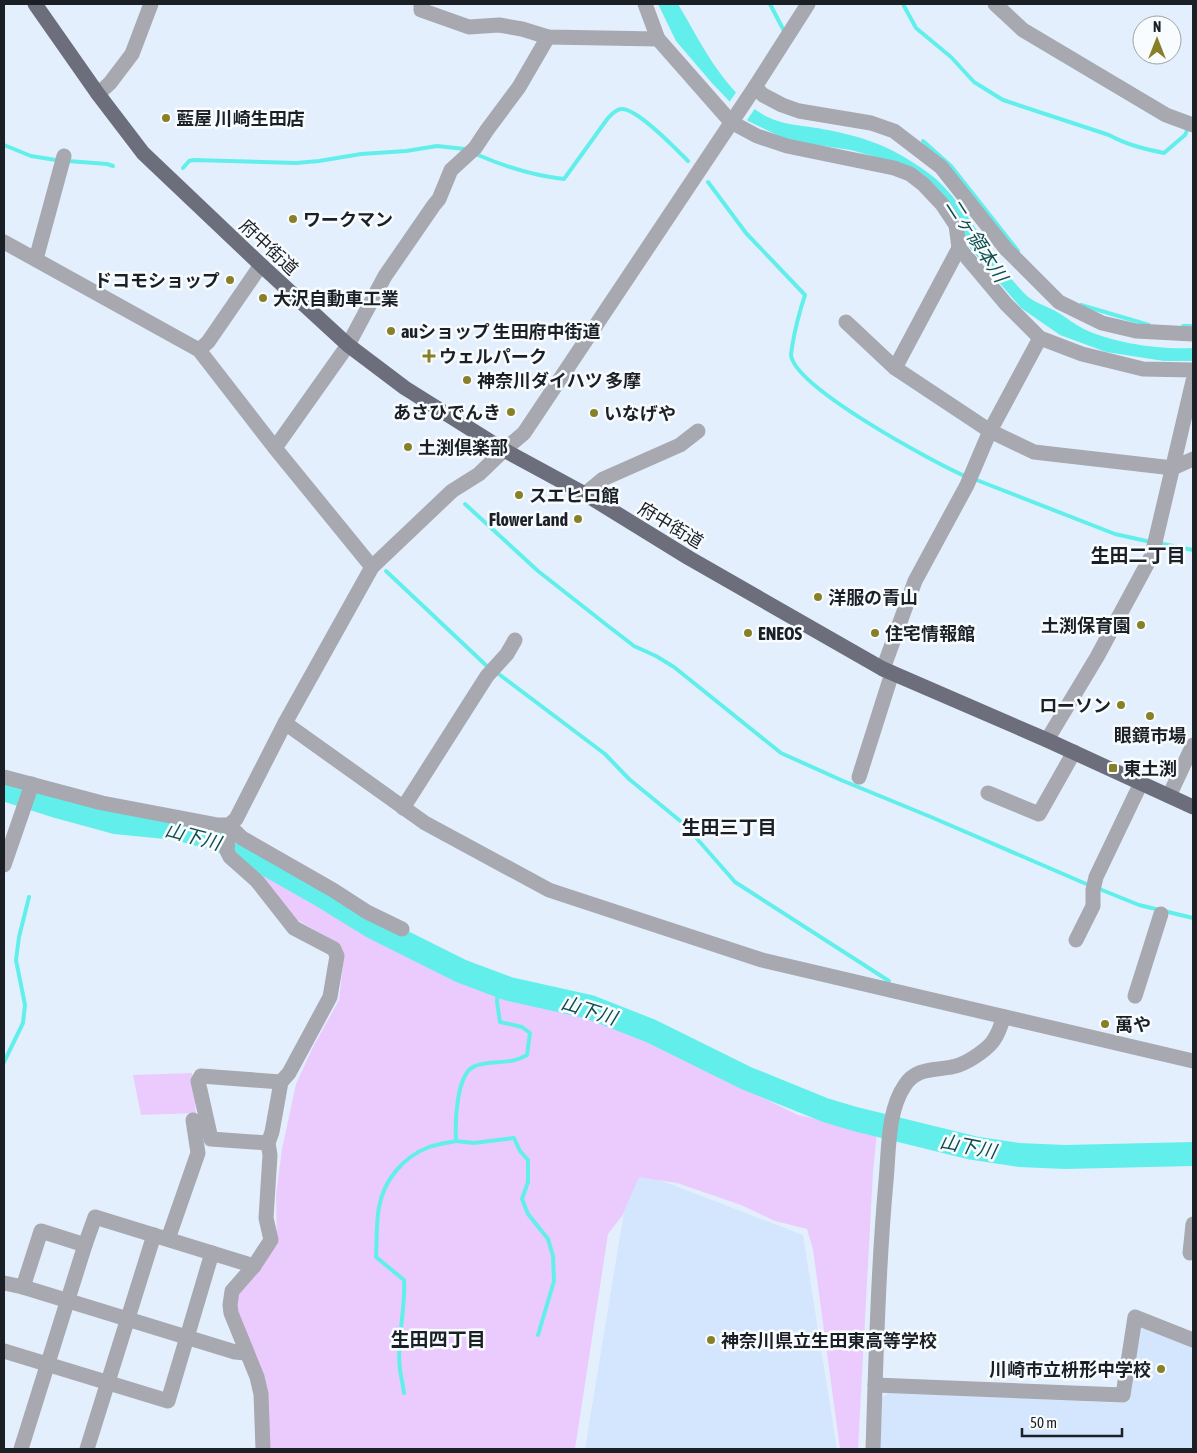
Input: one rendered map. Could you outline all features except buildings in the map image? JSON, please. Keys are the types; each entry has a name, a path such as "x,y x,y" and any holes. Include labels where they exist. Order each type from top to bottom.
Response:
{"main road":[{"name":"府中街道","path":"35,4 98,94 143,153 261,266 348,345 405,388 504,450 585,494 689,558 888,671 1074,752 1193,807"}],"street":[{"path":"98,94 110,83 132,54 151,4"},
{"path":"420,4 421,10 469,27 499,25 522,29 548,37 658,39"},
{"path":"645,4 658,39 733,119 757,136 787,146 894,168 910,174 923,184 942,204 956,225 958,248 895,368"},
{"path":"263,1449 260,1394 257,1377 231,1313 232,1291 254,1266 271,1240 266,1218 270,1155 268,1143 272,1132 281,1082 289,1073 330,997 337,956 334,949 294,928 257,881 230,857 229,838 236,819 285,723 372,567 452,491 479,474 524,433 753,91 808,4"},
{"path":"995,4 1023,30 1166,115 1193,125"},
{"path":"275,448 348,345 385,276 440,199 451,170 475,148 519,87 548,37"},
{"path":"753,91 782,105 800,111 871,123 894,131 941,167 1006,249 1059,302 1102,322 1136,331 1193,334"},
{"path":"36,259 64,156"},
{"path":"4,242 199,350 275,448 372,567"},
{"path":"958,248 1006,304 1040,338 1082,354 1143,369 1193,370"},
{"path":"199,350 208,342 261,266"},
{"path":"846,322 895,368 990,431 1034,452 1173,468 1193,459"},
{"path":"858,777 915,581 970,479 990,431 1040,338"},
{"path":"1047,740 1097,658 1156,543 1193,382"},
{"path":"585,494 603,479 680,446 698,431"},
{"path":"403,808 487,676 507,654 515,640"},
{"path":"285,723 403,808 433,827 549,890 762,960 1193,1061"},
{"path":"1169,796 1193,745"},
{"path":"988,793 1039,814 1074,752"},
{"path":"4,777 30,787 218,825 229,838 242,838 333,890 367,912 402,929"},
{"path":"1076,940 1093,906 1096,877 1141,783"},
{"path":"4,865 30,787"},
{"path":"1136,996 1162,914"},
{"path":"873,1449 880,1241 891,1126 900,1094 914,1075 924,1070 959,1065 975,1057 994,1040 1004,1018"},
{"path":"268,1143 211,1139 198,1081 201,1076 281,1082"},
{"path":"87,1449 128,1320 161,1237 198,1154 193,1120"},
{"path":"21,1449 84,1246 95,1217 254,1266"},
{"path":"1190,1253 1193,1224"},
{"path":"23,1287 41,1231 84,1246"},
{"path":"4,1351 168,1401 212,1252"},
{"path":"5,1288 23,1287 234,1352 246,1353"},
{"path":"875,1385 1123,1395 1135,1317 1193,1340"}],"shaded area":[{"path":"239,854 370,933 458,976 488,988 541,999 587,1012 798,1115 877,1132 873,1172 858,1449 840,1449 813,1249 807,1229 775,1221 741,1205 677,1183 639,1177 622,1216 608,1234 575,1449 268,1449 235,1312 235,1297 277,1244 276,1195 282,1149 296,1084 312,1049 339,1000 344,956 340,944 297,920 237,858"},
{"path":"192,1073 196,1113 141,1115 133,1075"},
{"name":"神奈川県立生田東高等学校","path":"631,1169 803,1235 837,1449 585,1449"},
{"name":"川崎市立枡形中学校","path":"1141,1326 1193,1346 1193,1449 880,1449 882,1398 889,1392 1123,1403 1137,1330"}],"water":[{"name":"二ヶ領本川","path":"658,4 678,4 721,75 756,110 782,122 828,130 870,141 894,151 931,175 950,193 1007,274 1031,299 1057,312 1082,328 1107,338 1151,347 1193,348 1193,361 1164,361 1106,352 1060,335 1021,308 970,248 956,215 903,165 851,150 789,141 748,121 676,41"}],"pier":[{"path":"737,91 756,107 747,120 728,104"}],"waterway":[{"path":"770,4 783,29"},
{"path":"904,6 916,28 951,57 974,82 1003,100 1109,135 1129,144 1164,153 1185,135 1189,126"},
{"path":"478,155 520,170 564,179 608,118 615,111 621,109 628,110 646,122 688,161"},
{"name":"二ヶ領本川","path":"923,141 951,166 1018,251"},
{"path":"4,145 31,156 56,160"},
{"path":"183,168 189,161 193,160 296,163 437,146 465,149"},
{"path":"68,161 113,166"},
{"path":"708,182 746,233 805,295 791,354 798,369 816,386 869,423 927,457 967,477"},
{"path":"1081,305 1149,325"},
{"path":"1183,326 1193,326"},
{"path":"974,479 1115,534 1151,542"},
{"path":"465,504 538,571 634,646 674,667 781,753 1091,886"},
{"path":"1158,543 1193,550"},
{"path":"386,571 490,669"},
{"path":"496,672 605,754 629,779 684,824 735,882 889,981"},
{"name":"山下川","path":"4,789 115,822 176,828 220,840 240,849 321,895 373,927 461,971 509,989 590,1007 651,1031 746,1078 825,1110 973,1148 1019,1155 1065,1157 1193,1154"},
{"path":"1097,888 1139,905 1193,918"},
{"path":"4,1062 23,1023 25,1005 16,960 19,937 29,897"},
{"path":"498,985 497,1002 500,1022 522,1027 530,1033 527,1055 514,1060 481,1064 469,1070 460,1088 456,1141 474,1143 514,1138 520,1151 528,1160 528,1182 522,1199 528,1214 548,1239 553,1256 554,1281 538,1335"},
{"path":"404,1393 399,1359 404,1280 376,1257 379,1207 385,1188 403,1163 429,1147 456,1141"}],"place":[{"name":"藍屋 川崎生田店","path":"166,118"},
{"name":"ワークマン","path":"293,219"},
{"name":"ドコモショップ","path":"230,280"},
{"name":"大沢自動車工業","path":"263,298"},
{"name":"auショップ 生田府中街道","path":"391,331"},
{"name":"ウェルパーク","path":"429,356"},
{"name":"神奈川ダイハツ 多摩","path":"467,380"},
{"name":"あさひでんき","path":"511,412"},
{"name":"いなげや","path":"594,413"},
{"name":"土渕倶楽部","path":"408,447"},
{"name":"スエヒロ館","path":"519,495"},
{"name":"Flower Land","path":"578,519"},
{"name":"洋服の青山","path":"818,597"},
{"name":"土渕保育園","path":"1141,625"},
{"name":"ENEOS","path":"748,633"},
{"name":"住宅情報館","path":"875,633"},
{"name":"ローソン","path":"1121,705"},
{"name":"眼鏡市場","path":"1150,716"},
{"name":"東土渕","path":"1113,768"},
{"name":"萬や","path":"1105,1024"},
{"name":"神奈川県立生田東高等学校","path":"711,1340"},
{"name":"川崎市立枡形中学校","path":"1161,1369"}],"district":[{"name":"生田二丁目","path":"1138,555"},
{"name":"生田三丁目","path":"729,827"},
{"name":"生田四丁目","path":"438,1339"}]}
